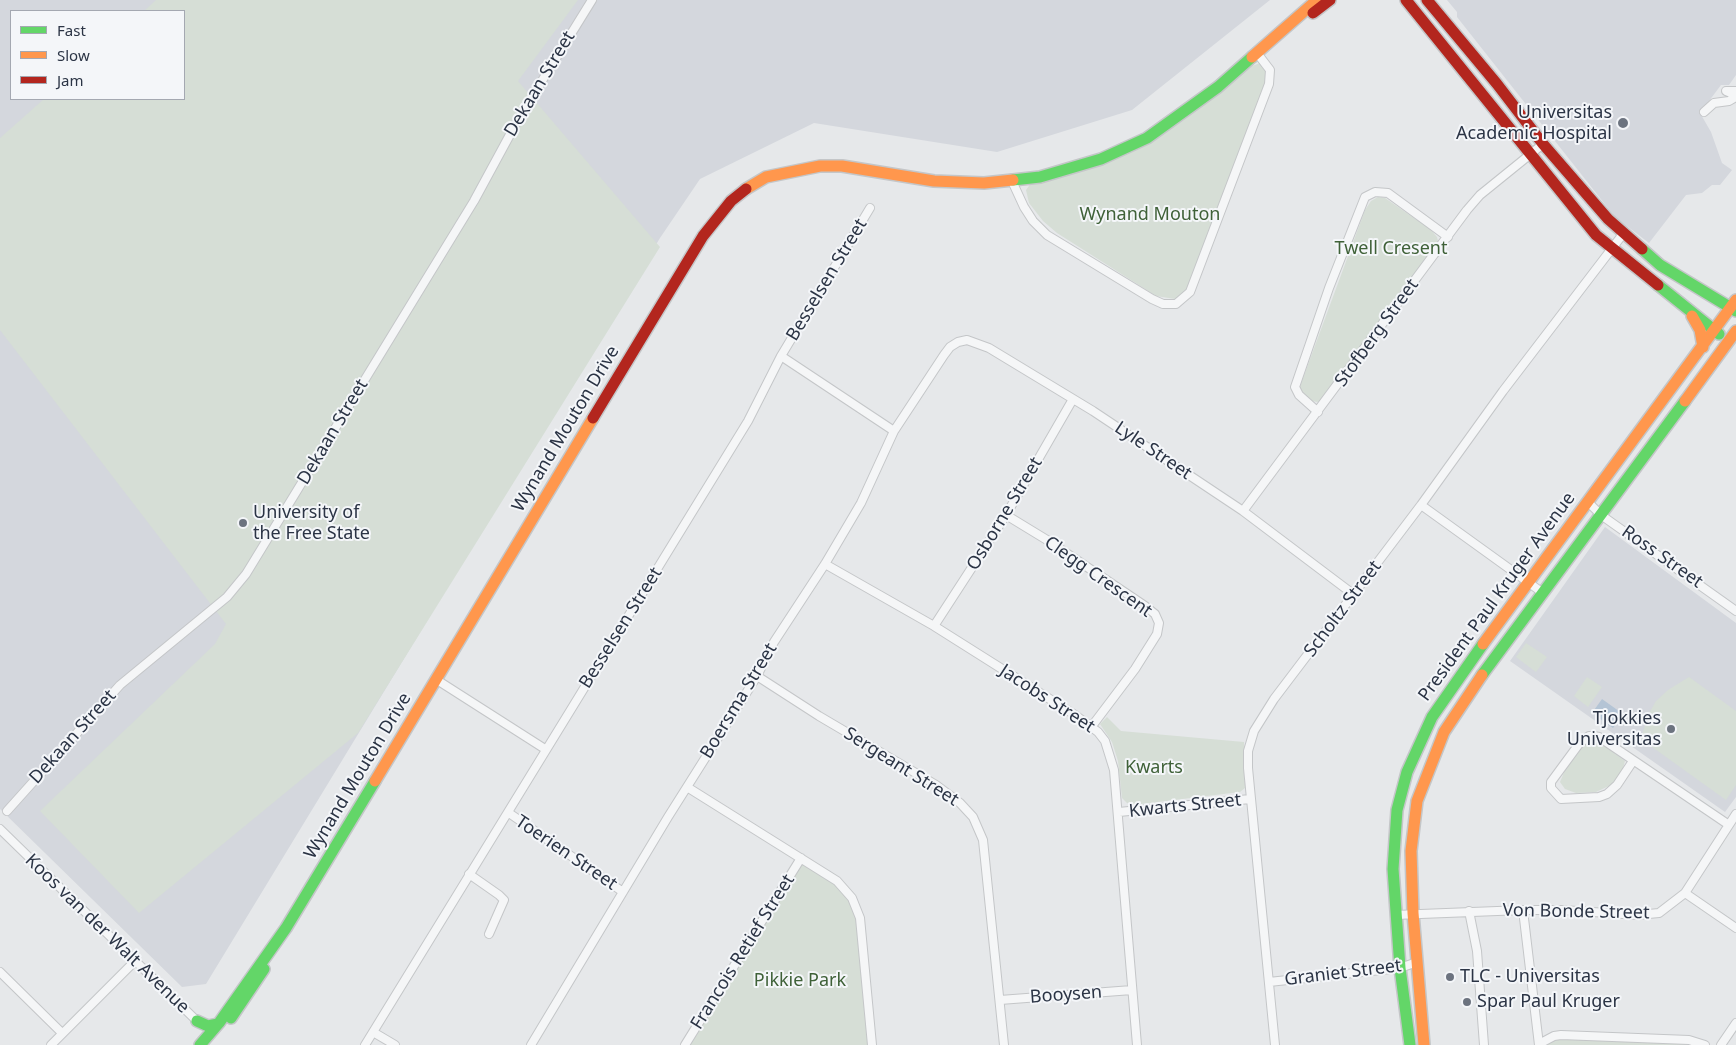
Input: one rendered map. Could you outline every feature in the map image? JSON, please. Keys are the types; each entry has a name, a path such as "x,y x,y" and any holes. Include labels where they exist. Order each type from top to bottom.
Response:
{"street":[{"name":"Dekaan Street","path":"7,811 120,685 227,597 246,574 474,200 519,118 592,0"},
{"name":"Wynand Mouton Drive","path":"200,1045 211,1039 286,928 703,236 731,201 748,187 766,177 820,166 842,166 934,181 984,183 1012,181 1066,170 1101,159 1147,138 1195,105 1258,53 1317,0"},
{"name":"Wynand Mouton Drive","path":"1258,53 1290,32 1330,0"},
{"path":"1406,0 1581,218 1612,248 1714,331 1733,336"},
{"path":"1426,0 1497,84 1594,206 1623,234 1676,276 1734,306"},
{"path":"1012,181 1033,222 1047,235 1152,299 1163,304 1176,304 1190,292 1269,84 1270,70 1258,53"},
{"path":"1736,91 1726,91 1736,96"},
{"path":"1704,112 1714,103 1736,96"},
{"name":"Stofberg Street","path":"1243,512 1480,195 1543,144"},
{"path":"1318,412 1299,395 1295,387 1333,279 1365,197 1375,192 1388,193 1448,237"},
{"name":"Besselsen Street","path":"365,1045 748,421 781,356 870,208"},
{"name":"Scholtz Street","path":"1275,1045 1250,799 1248,751 1254,731 1263,714 1421,505 1502,391 1623,234"},
{"name":"President Paul Kruger Avenue","path":"1410,1045 1400,968 1393,869 1397,810 1406,772 1432,718 1450,688 1734,306"},
{"path":"1688,309 1700,330 1703,347"},
{"name":"President Paul Kruger Avenue","path":"1424,1045 1412,913 1413,826 1419,793 1430,763 1444,732 1464,699 1733,336"},
{"name":"Lyle Street","path":"944,355 950,347 958,342 967,340 975,342 1164,457 1243,512 1353,594"},
{"name":"Boersma Street","path":"531,1045 757,676 774,642 825,564 861,503 894,431 944,355"},
{"path":"781,356 894,431"},
{"name":"Osborne Street","path":"934,626 1006,516 1073,400"},
{"name":"Ross Street","path":"1588,502 1602,515 1735,608"},
{"path":"1421,505 1543,593"},
{"name":"Clegg Crescent","path":"1006,516 1047,540 1145,606 1155,614 1159,623 1157,634 1135,669 1092,726"},
{"name":"Jacobs Street","path":"825,564 934,626 1092,726 1105,741 1111,755 1119,812 1137,1045"},
{"name":"Sergeant Street","path":"757,676 936,785 960,803 973,817 983,840 1004,1045"},
{"path":"437,680 545,749"},
{"path":"1634,761 1617,785 1607,794 1600,797 1561,799 1551,788 1551,782 1579,744 1589,736 1599,737 1729,825"},
{"path":"1413,757 1430,763"},
{"path":"688,787 837,881 846,890 858,909 872,1045"},
{"name":"Kwarts Street","path":"1119,812 1250,799"},
{"name":"Toerien Street","path":"509,813 623,892"},
{"name":"Von Bonde Street","path":"1395,915 1524,910 1652,914 1667,909 1685,893 1736,814"},
{"name":"Koos van der Walt Avenue","path":"0,829 134,962 197,1021 211,1039"},
{"name":"Francois Retief Street","path":"686,1045 801,858"},
{"path":"469,874 500,895 504,900 489,934"},
{"path":"1685,893 1736,928"},
{"path":"1524,910 1539,1044 1554,1036 1561,1035 1690,1040 1705,1045"},
{"path":"1469,911 1477,951 1484,1045"},
{"path":"52,1045 134,962"},
{"name":"Graniet Street","path":"1269,982 1400,968 1417,962"},
{"path":"0,972 62,1033"},
{"name":"Booysen","path":"1000,1000 1132,990"},
{"name":"Wynand Mouton Drive","path":"211,1039 218,1024 242,995"},
{"path":"197,1021 208,1026 218,1024"},
{"path":"1721,1045 1736,1023"},
{"path":"373,1032 395,1045"}],"shaded area":[{"name":"University of the Free State","path":"0,0 1270,0 1132,110 997,152 814,123 700,179 660,238 206,984 182,987 0,809"},
{"name":"Universitas Academic Hospital","path":"1447,0 1736,0 1736,75 1729,85 1721,85 1700,113 1711,132 1722,163 1732,170 1720,185 1712,185 1702,193 1686,195 1649,243 1615,217 1457,17 1457,12"},
{"name":"Tjokkies Universitas","path":"1605,527 1736,623 1736,797 1725,812 1510,661"}],"green space":[{"name":"University of the Free State","path":"156,0 578,0 518,81 660,247 358,733 139,913 40,811 215,644 226,624 0,330 0,138 43,100 185,100 185,10 145,10"},
{"name":"Wynand Mouton","path":"1260,63 1271,75 1194,286 1185,294 1175,299 1156,296 1057,233 1043,221 1029,203 1026,190 1031,183 1085,170 1141,147 1184,120 1252,66"},
{"name":"Twell Cresent","path":"1378,197 1385,198 1430,229 1437,237 1439,245 1329,398 1317,402 1308,400 1299,389 1365,210 1371,201"},
{"path":"1526,643 1547,657 1536,672 1516,657"},
{"path":"1587,677 1602,687 1588,707 1574,696"},
{"path":"1689,677 1736,711 1736,785 1726,800 1641,739 1648,715 1656,701 1668,690"},
{"name":"Kwarts","path":"1107,717 1121,731 1244,742 1245,788 1240,792 1133,805 1127,803 1122,798 1118,761 1112,742 1100,724"},
{"path":"1595,739 1625,761 1622,772 1611,785 1596,792 1576,793 1565,789 1560,782 1565,770 1586,743"},
{"name":"Pikkie Park","path":"801,860 836,878 857,905 870,1045 689,1045"},
{"path":"1558,1037 1687,1042 1699,1045 1547,1045 1550,1040"}],"water":[{"path":"1602,699 1623,714 1613,728 1592,713"}],"traffic: fast":[{"path":"1013,180 1040,177 1101,159 1147,138 1218,87 1252,57"},
{"path":"1642,249 1660,265 1736,311"},
{"path":"1658,285 1719,334"},
{"path":"1482,675 1685,401"},
{"path":"1410,1045 1400,968 1393,869 1397,810 1407,772 1432,717 1483,644"},
{"path":"200,1045 219,1023 286,928 375,781"},
{"path":"231,1018 264,969"},
{"path":"197,1021 208,1026 218,1024"}],"traffic: slow":[{"path":"1252,57 1317,0"},
{"path":"746,189 766,177 820,166 842,166 934,181 984,183 1013,180"},
{"path":"1483,644 1736,300"},
{"path":"1692,316 1700,330 1703,347"},
{"path":"1685,401 1736,331"},
{"path":"375,781 593,418"},
{"path":"1424,1045 1413,913 1411,851 1417,801 1444,732 1482,675"}],"traffic: jam":[{"path":"1313,13 1330,0"},
{"path":"1406,0 1596,235 1658,285"},
{"path":"1427,0 1497,84 1543,144 1608,219 1642,249"},
{"path":"593,418 703,236 731,201 746,189"}],"place":[{"name":"Universitas Academic Hospital","path":"1623,123"},
{"name":"University of the Free State","path":"243,523"},
{"name":"Tjokkies Universitas","path":"1671,729"},
{"name":"TLC - Universitas","path":"1450,977"},
{"name":"Spar Paul Kruger","path":"1467,1002"}]}
